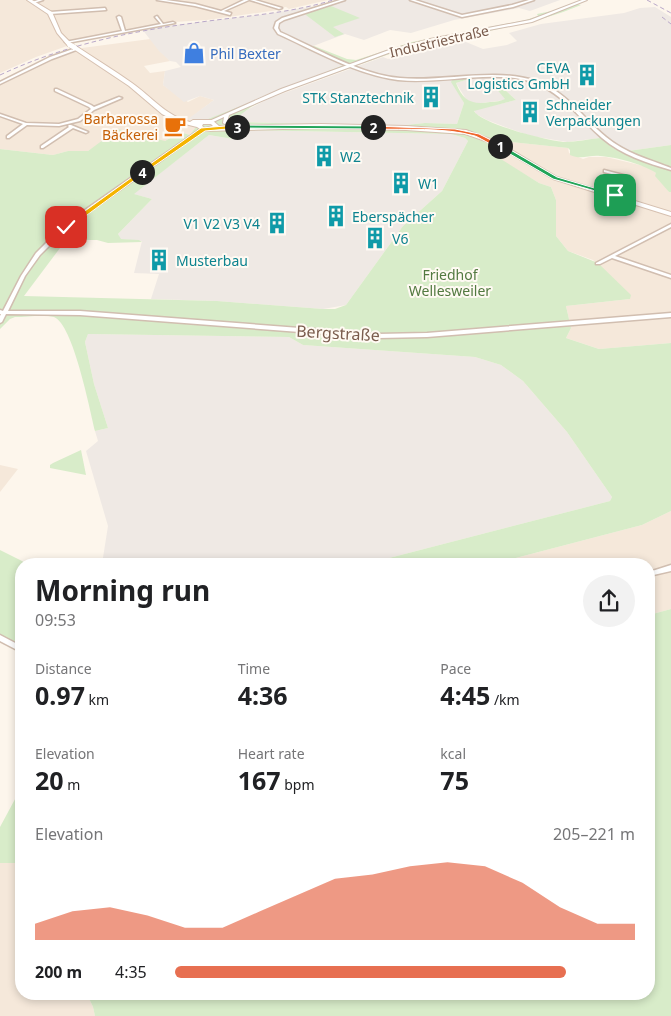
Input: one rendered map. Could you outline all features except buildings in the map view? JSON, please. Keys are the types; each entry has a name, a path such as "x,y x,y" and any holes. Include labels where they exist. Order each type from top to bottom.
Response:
{"main road":[{"path":"31,1 50,13 59,33 72,46 130,85 164,113 179,121 201,126 214,124 245,126"},
{"path":"214,124 406,128 466,132 496,143 555,178 615,195 671,214"}],"street":[{"path":"31,1 41,0"},
{"path":"159,0 194,5 230,14"},
{"path":"222,11 247,0"},
{"path":"252,0 280,8"},
{"path":"342,0 283,19 277,23 276,28 282,35 379,75 399,79 498,76 537,83 556,92 615,146 671,169"},
{"path":"412,0 462,16 513,6 532,0"},
{"name":"Industriestraße","path":"239,109 283,90 420,42 531,21 585,0"},
{"path":"194,5 199,2"},
{"path":"50,13 105,9"},
{"path":"119,17 124,31"},
{"path":"157,17 162,24"},
{"path":"0,83 72,46 124,31 174,23"},
{"path":"56,90 90,106 92,109"},
{"path":"0,115 26,124 44,126 66,124 84,117 92,109 120,98"},
{"path":"214,124 239,109"},
{"path":"214,124 239,109"},
{"path":"228,116 225,122 230,125"},
{"path":"8,137 26,124"},
{"path":"66,124 86,132"},
{"path":"0,321 2,312 26,270 49,243 66,227 201,126"},
{"path":"42,147 72,127"},
{"path":"605,171 624,176 615,195"},
{"path":"598,263 671,225"},
{"path":"611,256 671,277"},
{"name":"Bergstraße","path":"2,312 80,313 348,334 397,336 671,314"},
{"path":"655,572 671,568"},
{"path":"0,638 15,647"}],"shaded area":[{"path":"0,0 328,0 289,9 286,7 278,8 278,10 207,20 174,22 70,40 63,42 67,46 0,73"},
{"path":"336,0 560,0 530,11 519,8 454,20 411,33 390,30 364,40 345,34 308,48 346,64 263,96 218,117 202,121 188,119 214,100 200,96 184,102 163,85 165,71 181,67 176,62 170,61 159,51 142,29 267,14 315,6"},
{"path":"655,7 671,17 671,145 628,151 616,150 600,138 567,142 531,136 511,129 487,120 476,114 474,110 516,100 492,78 490,81 506,98 505,100 474,104 466,99 456,83 469,79 452,81 464,103 457,124 425,123 396,126 237,122 238,117 243,112 268,99 383,57 388,59 424,47 454,40 461,40 483,49 507,45 517,41 509,33 541,24"},
{"path":"150,39 170,61 144,66 150,73 165,71 163,85 188,102 200,96 214,100 189,119 198,121 194,126 196,127 195,130 190,135 180,132 165,141 98,145 88,151 68,151 53,155 0,149 0,85 4,82 47,61 82,50 82,48"},
{"path":"235,130 451,134 465,138 468,141 442,191 403,226 346,305 323,309 217,301 151,299 159,274 134,273 142,241 120,239 118,234 152,199 133,194 209,135 233,139"},
{"path":"511,142 568,148 569,153 583,159 606,157 648,167 656,173 669,192 671,192 671,343 599,349 566,338 571,328 566,306 630,299 593,260 568,251 556,236 556,200 551,187 539,183 496,157 499,148"},
{"path":"88,334 289,337 303,345 475,357 501,365 523,381 567,432 612,497 610,501 389,558 103,558 108,526 86,451 98,441 95,431 108,428 94,384 85,342"},
{"path":"0,465 18,469 0,492"},
{"path":"671,511 671,609 655,613 655,558 516,558 642,525"},
{"path":"0,863 15,863 15,1000 90,1000 95,1016 0,1016"}],"green space":[{"name":"Friedhof Wellesweiler","path":"573,3 581,5 527,23 433,42 373,60 264,100 238,117 237,122 396,126 425,123 457,124 464,103 451,82 452,80 469,79 456,83 465,98 473,102 484,103 505,99 490,81 492,78 516,100 474,111 479,116 502,126 545,139 565,142 600,138 616,150 628,151 671,145 671,192 655,176 656,173 644,167 621,159 570,155 568,148 511,142 499,148 496,156 539,183 551,187 556,200 556,236 568,251 598,263 631,295 630,299 566,306 571,328 566,338 599,349 671,343 671,511 642,525 516,558 389,558 610,501 612,497 567,432 523,381 501,365 475,357 303,345 289,337 88,334 85,342 94,384 108,428 95,431 80,369 68,335 61,323 50,316 15,317 10,319 0,329 0,149 53,155 68,151 88,151 118,129 165,141 180,132 190,135 196,127 193,125 346,64 307,48 314,46 347,59 356,60 412,42 526,20 538,16 537,14 552,11","holes":["235,130 451,134 465,138 468,141 442,191 403,226 346,305 335,309 217,301 24,296 66,240 97,240 108,243 142,242 139,240 121,239 118,234 152,199 134,194 209,135 233,139 239,137"]},
{"path":"331,6 360,18 333,27 344,34 335,37 306,15 307,13"},
{"path":"81,450 86,475 50,468 50,465 53,463"},
{"path":"0,550 16,558 15,642 0,635"},
{"path":"671,609 671,1016 95,1016 90,1000 655,1000 655,613"},
{"path":"15,799 15,863 0,863 0,827"}],"railway":[{"path":"0,75 47,56 95,41 169,27 282,12 333,0"},
{"path":"647,0 671,13"},
{"path":"662,17 671,24"}],"place":[{"name":"Phil Bexter","path":"194,53"},
{"name":"CEVA Logistics GmbH","path":"587,75"},
{"name":"STK Stanztechnik","path":"431,97"},
{"name":"Schneider Verpackungen","path":"530,112"},
{"name":"Barbarossa Bäckerei","path":"175,126"},
{"name":"W2","path":"324,156"},
{"name":"W1","path":"401,183"},
{"name":"Eberspächer","path":"336,216"},
{"name":"V1 V2 V3 V4","path":"277,223"},
{"name":"V6","path":"375,238"},
{"name":"Musterbau","path":"159,260"}],"route":[{"path":"66,227 203,129 218,127 321,126 455,130 477,135 496,143 555,178 615,195"}]}
